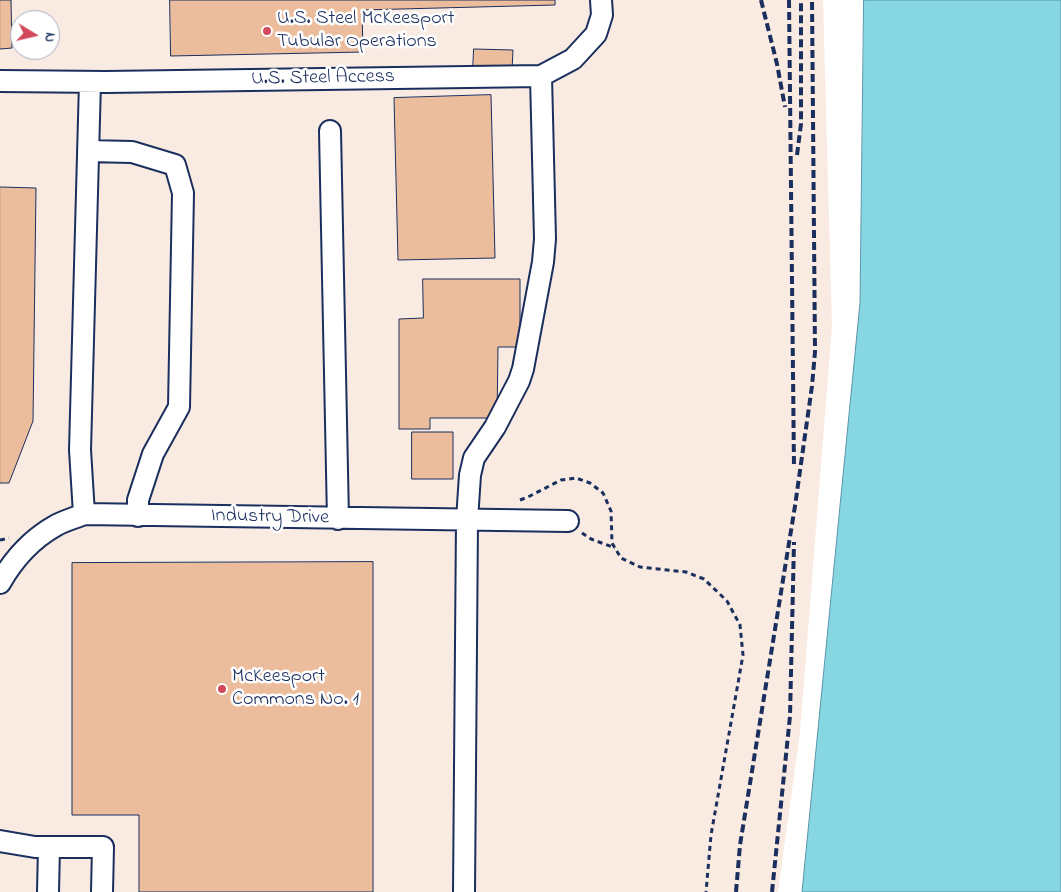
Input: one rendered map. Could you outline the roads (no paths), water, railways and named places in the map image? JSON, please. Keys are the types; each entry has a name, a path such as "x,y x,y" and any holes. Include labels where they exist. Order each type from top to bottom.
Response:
{"street":[{"name":"U.S. Steel Access","path":"0,82 541,76 573,59 596,34 602,15 601,0"},
{"path":"464,892 467,520 471,466 474,458 495,427 519,381 529,342 545,239 541,76"},
{"path":"84,514 80,450 90,82"},
{"path":"330,131 338,519"},
{"path":"88,150 132,152 175,165 183,193 179,407 153,454 138,500 138,516"},
{"name":"Industry Drive","path":"0,582 23,550 55,526 84,514 568,521"},
{"path":"0,841 49,847 102,848 102,892"},
{"path":"48,892 49,847"}],"water":[{"path":"864,0 1061,0 1061,892 802,892 860,303"}],"railway":[{"path":"761,0 777,64 785,107"},
{"path":"789,0 794,467"},
{"path":"797,155 801,124 801,0"},
{"path":"736,892 740,845 795,506 815,352 812,0"},
{"path":"772,892 790,716 794,542"}],"place":[{"name":"U.S. Steel McKeesport Tubular Operations","path":"267,31"},
{"name":"McKeesport Commons No. 1","path":"222,689"}]}
